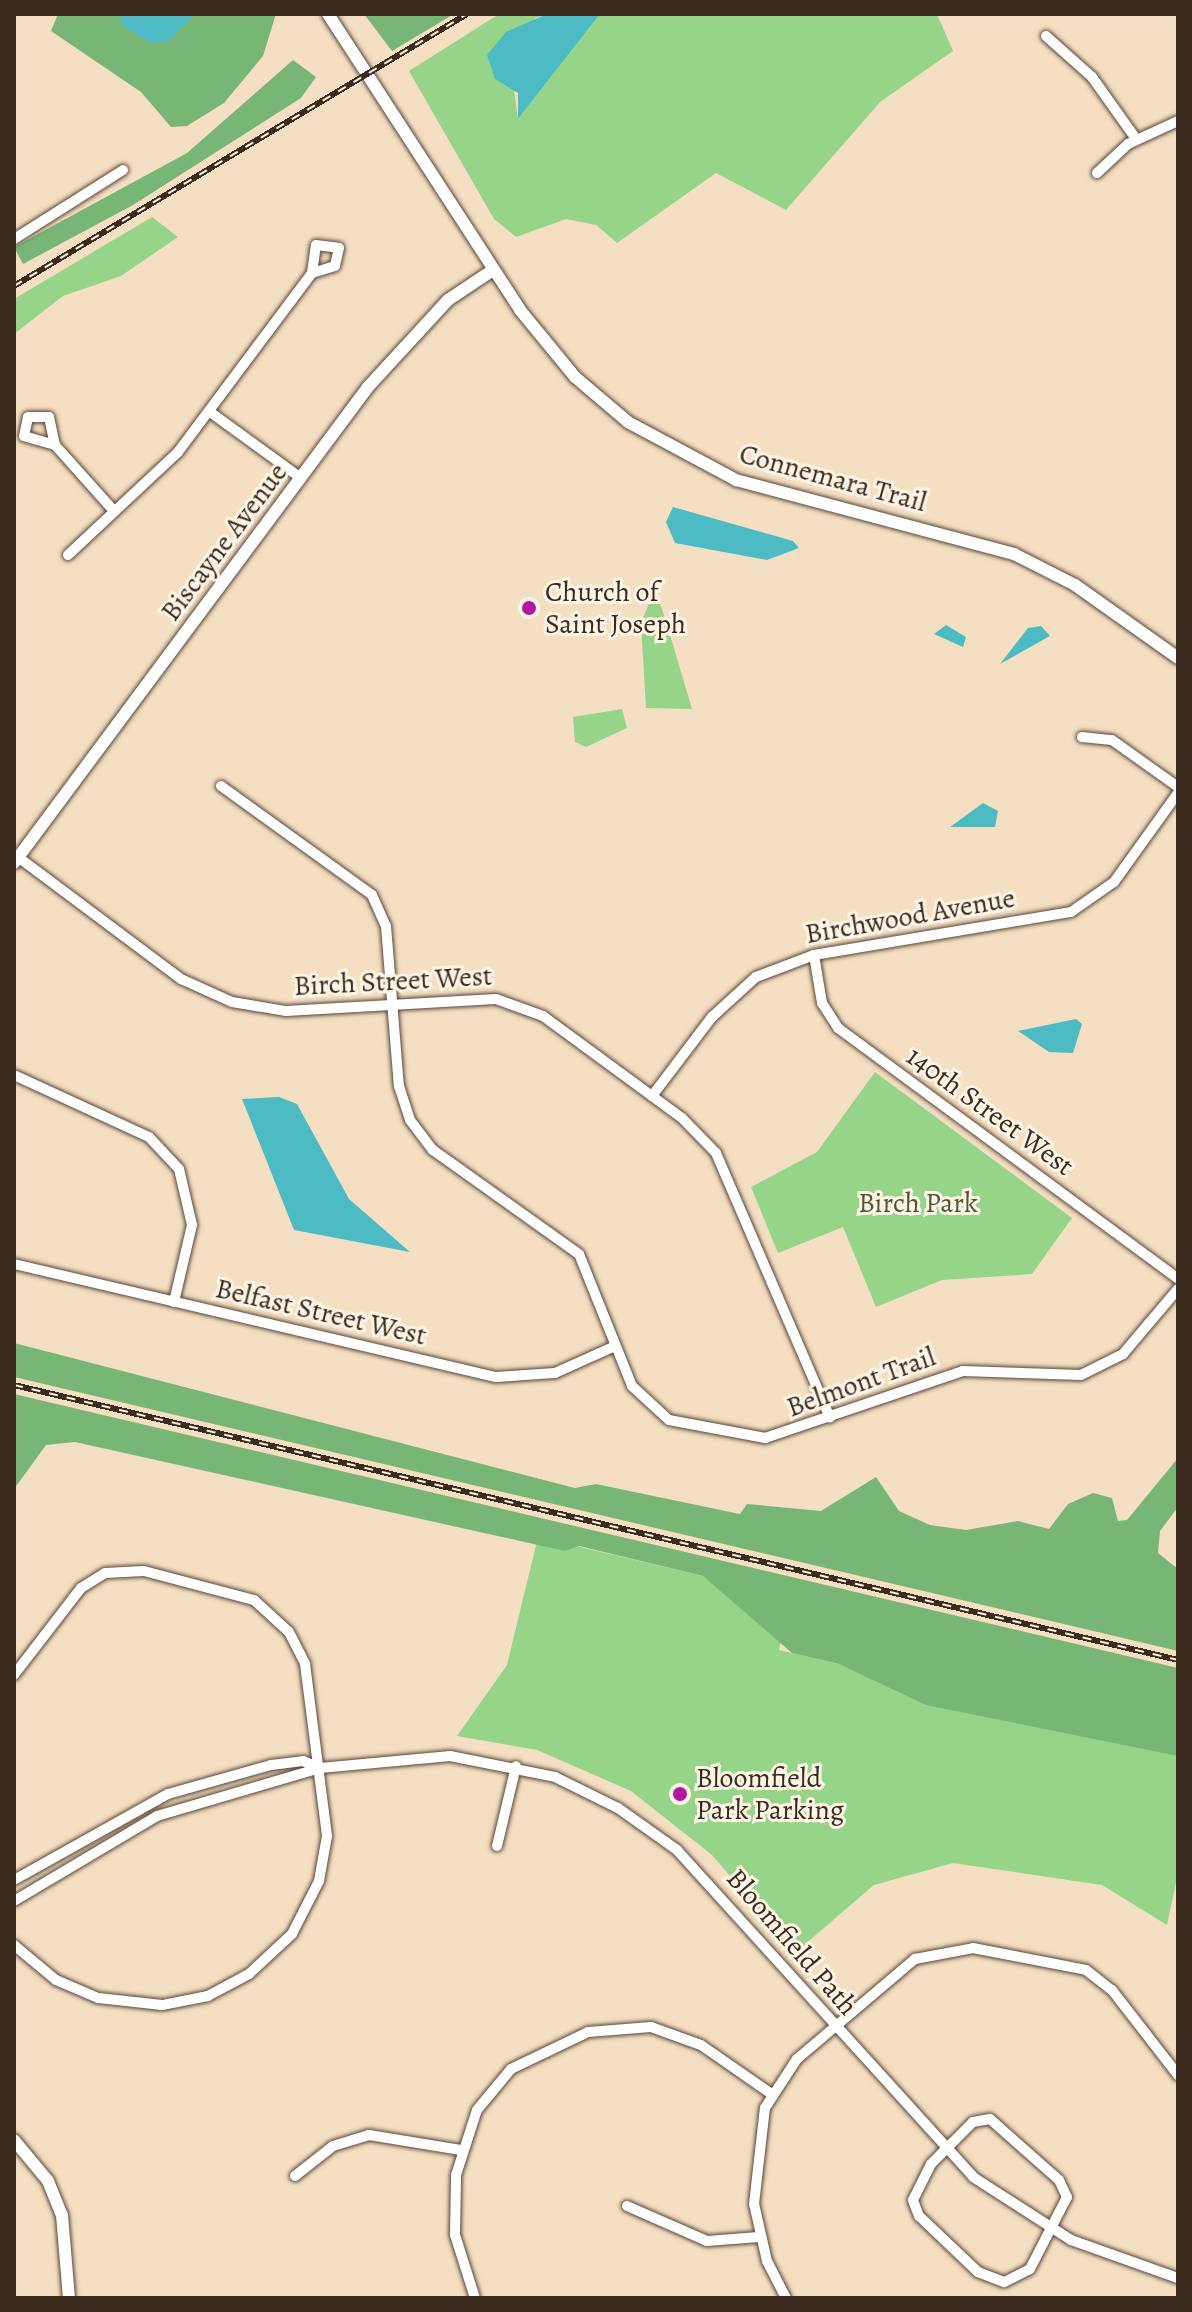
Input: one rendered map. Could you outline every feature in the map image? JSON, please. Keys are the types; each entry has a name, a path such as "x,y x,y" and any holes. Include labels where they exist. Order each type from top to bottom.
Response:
{"street":[{"name":"Connemara Trail","path":"328,14 493,270 575,377 665,446 736,480 1014,554 1075,585 1178,658"},
{"path":"1046,36 1092,77 1136,139"},
{"path":"1097,173 1136,139 1178,121"},
{"path":"14,239 123,170"},
{"name":"Biscayne Avenue","path":"16,860 400,348 448,300 493,270"},
{"path":"68,555 158,475 210,412 312,273"},
{"path":"210,412 301,478"},
{"path":"55,445 114,511"},
{"path":"1082,737 1112,740 1178,787"},
{"name":"Belmont Trail","path":"221,786 366,886 386,926 401,1097 417,1131 579,1254 636,1392 676,1422 765,1438 963,1371 1093,1372 1123,1354 1178,1289"},
{"name":"Birchwood Avenue","path":"652,1096 740,989 814,955 1083,906 1114,882 1178,793"},
{"name":"Birch Street West","path":"16,860 181,979 221,999 286,1011 509,1000 543,1016 695,1129 725,1166 830,1418"},
{"name":"140th Street West","path":"814,955 822,1003 838,1028 1178,1279"},
{"path":"14,1075 149,1137 179,1169 192,1225 174,1302"},
{"name":"Belfast Street West","path":"14,1264 509,1378 555,1373 615,1346"},
{"path":"14,1675 81,1588 105,1573 144,1571 237,1593 278,1619 301,1653 320,1768 327,1836 314,1894 283,1944 236,1983 178,2003 116,2002 56,1980 14,1945"},
{"name":"Bloomfield Path","path":"14,1901 157,1816 320,1768 437,1756 516,1766 596,1796 665,1840 944,2151 1052,2231 1178,2278"},
{"name":"Bloomfield Path","path":"14,1880 168,1794 271,1765 303,1761 320,1768"},
{"path":"497,1846 516,1766"},
{"path":"786,2298 759,2237 753,2171 770,2093 834,2026 915,1959 973,1948 1086,1970 1112,1990 1178,2075"},
{"path":"475,2298 453,2222 461,2150 477,2110 511,2069 549,2047 608,2028 651,2027 685,2037 770,2093"},
{"path":"978,2119 997,2123 1065,2186 1066,2204 1022,2276 1004,2282 978,2272 915,2208 917,2183 944,2151 978,2119"},
{"path":"295,2176 333,2146 369,2135 461,2150"},
{"path":"14,2140 48,2181 62,2215 69,2298"},
{"path":"627,2206 707,2241 759,2237"}],"green space":[{"path":"58,14 276,14 263,56 224,103 187,126 171,127 141,92 51,31"},
{"path":"364,14 454,14 392,51"},
{"path":"499,14 547,14 535,18 514,90 518,119 600,14 937,14 953,51 880,102 786,210 716,173 617,243 596,225 566,219 516,237 494,219 409,71"},
{"path":"293,60 316,77 301,98 133,205 23,264 14,247 187,153"},
{"path":"152,217 178,237 121,276 63,296 14,334 14,299"},
{"path":"659,600 692,709 646,708 641,623 650,601"},
{"path":"622,709 627,728 586,747 575,742 573,717"},
{"name":"Birch Park","path":"875,1072 1072,1218 1032,1274 942,1280 876,1307 843,1227 778,1253 751,1187 817,1152"},
{"path":"14,1343 575,1488 596,1484 740,1514 747,1504 821,1511 876,1477 899,1511 930,1525 966,1530 1018,1521 1049,1529 1068,1504 1093,1493 1112,1498 1118,1521 1127,1520 1178,1458 1178,1507 1160,1531 1158,1553 1178,1569 1178,1651 14,1377"},
{"path":"14,1394 1178,1668 1178,1756 926,1705 839,1664 792,1653 703,1576 579,1546 565,1551 75,1442 46,1445 14,1489"},
{"path":"538,1537 791,1597 779,1650 1178,1744 1178,1873 1167,1925 1102,1885 953,1863 874,1885 796,1952 712,1855 631,1791 537,1750 457,1736 507,1665"}],"water":[{"path":"118,14 195,14 169,41 152,43 125,28"},
{"path":"547,14 600,14 518,119 518,93 495,79 487,55 506,32"},
{"path":"673,507 793,541 799,548 767,560 675,543 666,522"},
{"path":"946,625 966,637 963,647 934,634"},
{"path":"1041,626 1050,636 1000,664 1028,628"},
{"path":"983,803 998,811 995,827 950,827"},
{"path":"1076,1019 1082,1024 1073,1053 1049,1052 1018,1031"},
{"path":"279,1097 297,1104 349,1199 410,1252 294,1230 242,1099"}],"railway":[{"path":"14,286 467,14"},
{"path":"14,1385 1178,1660"}],"place":[{"name":"Church of Saint Joseph","path":"529,608"},
{"name":"Bloomfield Park Parking","path":"680,1794"}]}
